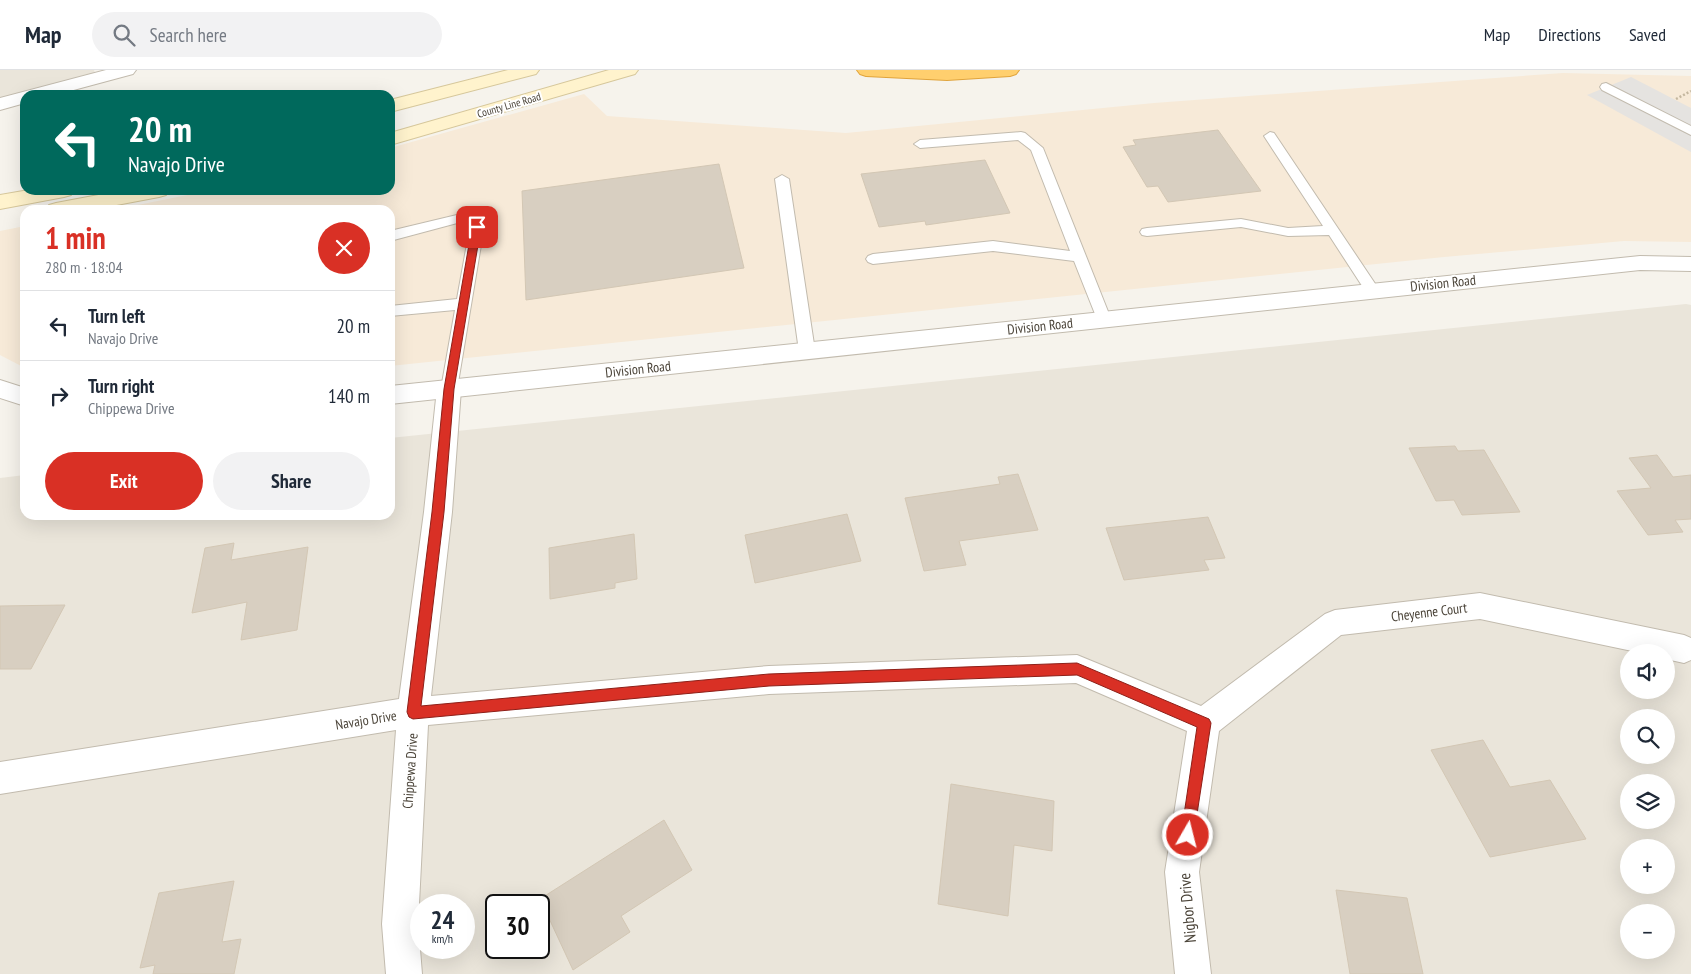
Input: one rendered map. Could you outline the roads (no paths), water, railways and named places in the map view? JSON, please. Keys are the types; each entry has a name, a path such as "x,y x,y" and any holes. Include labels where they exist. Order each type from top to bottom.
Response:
{"highway":[{"path":"866,70 947,74 1010,70"}],"main road":[{"path":"395,105 530,70"},
{"name":"County Line Road","path":"395,138 628,70"},
{"path":"0,184 20,181"},
{"path":"0,202 37,195"},
{"path":"82,205 133,195"},
{"path":"0,221 20,217"}],"street":[{"path":"51,90 127,70"},
{"path":"0,104 20,98"},
{"name":"Division Road","path":"395,394 1640,263 1691,264"},
{"path":"0,389 20,395"},
{"name":"Chippewa Drive","path":"404,974 400,924 413,712 438,512 449,389"},
{"name":"Cheyenne Court","path":"1204,723 1335,623 1480,606 1689,651"},
{"name":"Navajo Drive","path":"0,778 413,712 769,680 1077,669 1204,723"},
{"name":"Nigbor Drive","path":"1193,974 1182,872 1204,723"}],"lane":[{"path":"1606,87 1691,131"},
{"path":"920,144 1021,136 1037,148 1104,319"},
{"path":"1270,136 1374,290"},
{"path":"782,180 807,351"},
{"path":"395,237 461,218 474,219 477,227 449,389"},
{"path":"1147,232 1240,222 1288,232 1332,230"},
{"path":"873,259 992,246 1011,247 1040,253 1080,256"},
{"path":"395,311 463,304"}]}
